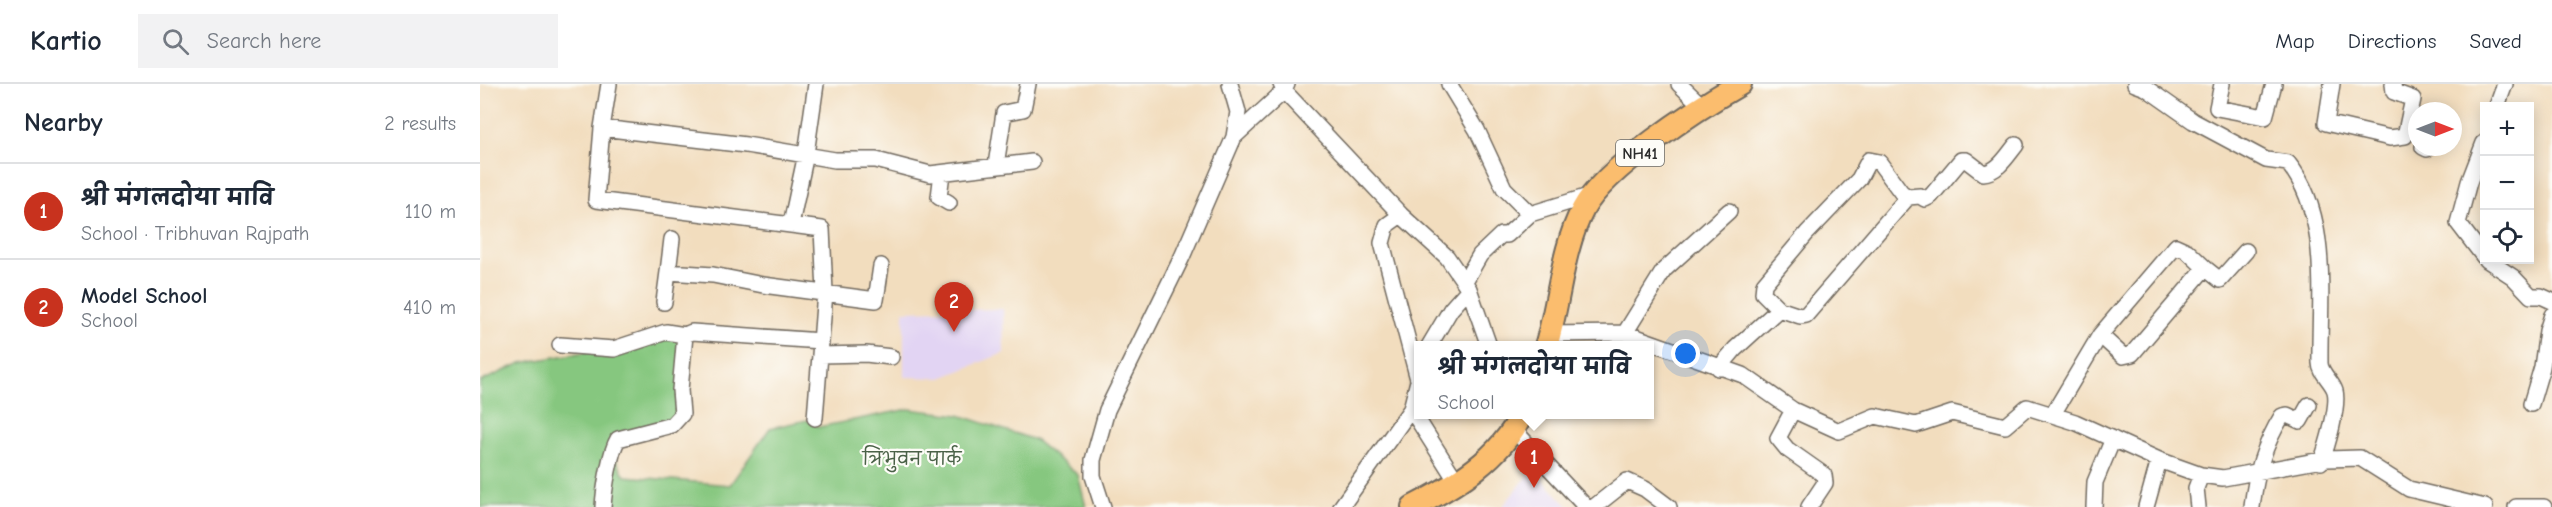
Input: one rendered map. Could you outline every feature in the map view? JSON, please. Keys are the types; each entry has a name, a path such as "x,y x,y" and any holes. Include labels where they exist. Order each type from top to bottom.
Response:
{"highway":[{"name":"NH41","path":"1548,340 1569,248 1583,208 1592,195 1615,172 1702,106 1740,84"},
{"path":"1413,507 1450,494 1484,462 1518,420"}],"street":[{"path":"609,84 602,128 596,200 822,229 825,292 815,418"},
{"path":"792,224 806,154 816,84"},
{"path":"996,165 1004,113 1023,109 1028,84"},
{"path":"1103,507 1093,476 1093,460 1107,410 1182,257 1234,137 1238,112 1230,84"},
{"path":"1449,84 1477,130 1504,188 1530,214"},
{"path":"1679,84 1702,106"},
{"path":"2135,84 2146,88 2193,121 2266,160 2288,163 2299,177 2314,217 2322,292 2320,367 2335,392 2330,441 2321,462"},
{"path":"2222,84 2217,108 2265,117 2274,84"},
{"path":"2332,84 2326,123 2408,144"},
{"path":"2392,84 2394,92 2413,99 2413,102"},
{"path":"2498,102 2505,84"},
{"path":"1234,137 1284,86 1401,215 1435,244 1467,285 1488,341"},
{"path":"602,128 806,154 835,160 876,160 930,174 1032,162"},
{"path":"1908,197 1806,315 1800,316 1779,309 1763,292 1764,284 1807,233 1859,178 1869,160 1879,162 1901,192 1908,197 1920,196 1925,199 1961,160 1966,160 1983,173 1989,172 1996,169 2016,145"},
{"path":"2480,153 2469,182 2458,223 2480,250"},
{"path":"942,172 939,197 949,203"},
{"path":"1431,341 1467,285 1480,255 1501,235 1506,235 1530,214 1592,195"},
{"path":"1625,333 1664,270 1729,211"},
{"path":"1401,215 1387,225 1382,243 1414,349"},
{"path":"664,302 672,239"},
{"path":"2054,414 2100,335 2176,246 2187,251 2220,280 2246,251"},
{"path":"2494,264 2512,277 2531,296 2541,296 2552,301"},
{"path":"668,272 712,275 763,285 876,300 881,266"},
{"path":"2100,335 2123,356 2132,354 2205,268"},
{"path":"1719,368 1779,309"},
{"path":"2531,404 2542,367 2547,331 2552,315"},
{"path":"560,345 614,349 666,332 685,335 692,332 891,357"},
{"path":"1548,340 1625,333 1646,341"},
{"path":"603,507 612,465 611,451 618,439 672,425 682,414 680,390 685,335"},
{"path":"1654,344 1743,375 1793,410 1839,431 1875,416 1916,425 1952,413 2005,426 2027,407 2054,414 2159,460 2201,475 2223,478 2321,462 2327,459 2360,458 2409,489 2485,507"},
{"path":"1341,507 1411,409 1414,398"},
{"path":"2252,507 2256,473 2268,438 2282,416 2287,415 2301,421 2309,405"},
{"path":"1411,409 1414,416"},
{"path":"1793,410 1778,438 1787,449 1824,475 1825,483 1809,507"},
{"path":"1416,419 1450,494"},
{"path":"1518,420 1586,507"},
{"path":"2094,507 2095,482 2113,439"},
{"path":"2146,507 2159,460"},
{"path":"2198,507 2196,488 2201,475"},
{"path":"1594,507 1628,481 1645,489 1669,507"},
{"path":"2516,507 2543,507"}],"shaded area":[{"path":"1003,309 1004,353 941,378 904,377 904,311"},
{"path":"1533,470 1569,507 1502,507"}],"green space":[{"name":"त्रिभुवन पार्क","path":"685,335 682,414 611,451 625,476 730,485 770,428 807,420 819,427 909,409 959,415 1035,440 1078,475 1086,507 480,507 480,382 521,363"}],"place":[{"name":"Model School","path":"954,332"},
{"name":"श्री मंगलदोया मावि","path":"1534,488"}]}
